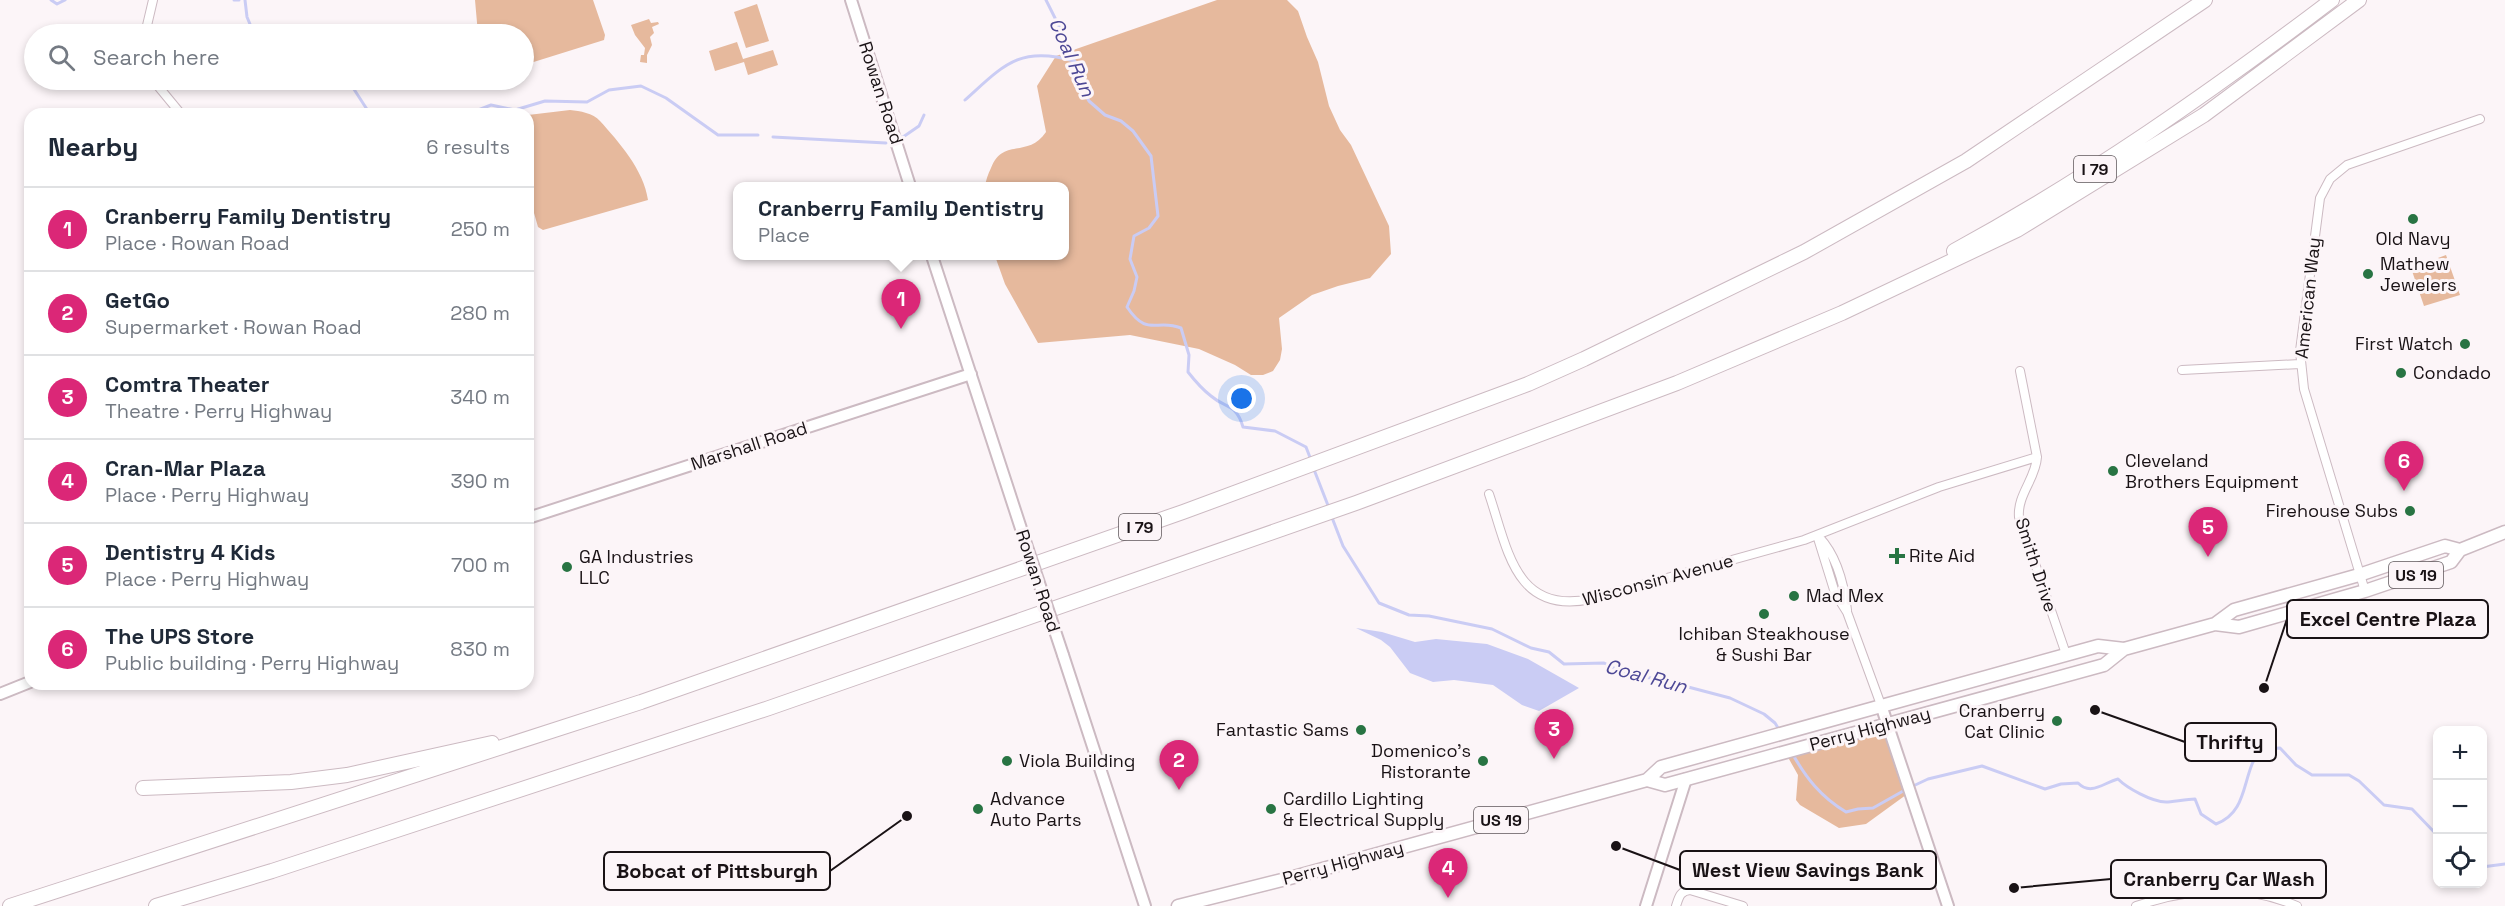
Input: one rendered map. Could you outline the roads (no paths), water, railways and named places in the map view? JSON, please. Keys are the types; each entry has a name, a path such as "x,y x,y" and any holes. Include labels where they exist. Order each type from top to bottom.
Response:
{"highway":[{"name":"I 79","path":"10,906 587,720 1194,508 1528,384 1804,252 1966,161 2205,0"},
{"name":"I 79","path":"156,906 283,867 769,708 1356,503 1677,383 1842,312 2038,204 2112,158 2205,95 2332,0"},
{"path":"1842,312 2017,230 2204,115 2359,0"},
{"path":"143,789 291,782 347,775 587,720"}],"main road":[{"name":"Perry Highway","path":"2215,624 2239,627 2365,591 2451,562 2460,550 2505,532"},
{"name":"Perry Highway","path":"1178,906 1290,878 1647,780 1660,767 2066,654 2098,646 2124,649 2215,624 2234,610 2359,575 2445,546 2460,550"},
{"name":"Perry Highway","path":"1647,780 1665,785 2104,665 2124,649"}],"street":[{"path":"148,24 153,0"},
{"name":"Rowan Road","path":"851,0 909,182"},
{"path":"161,90 176,108"},
{"name":"American Way","path":"2365,591 2304,389 2300,364 2322,191 2330,178 2341,168 2354,161 2480,119"},
{"name":"Rowan Road","path":"935,260 1144,906"},
{"path":"2182,370 2300,364"},
{"name":"Smith Drive","path":"2020,371 2037,457 2034,471 2020,503 2019,517 2066,654"},
{"name":"Marshall Road","path":"534,516 970,374"},
{"name":"Wisconsin Avenue","path":"1489,494 1515,568 1538,594 1558,602 1591,599 1817,535 1939,487 2037,457"},
{"path":"1817,535 1830,549 1845,590 1847,612 1881,705 1948,906"},
{"path":"0,694 24,684"},
{"path":"1646,906 1686,779"},
{"path":"1676,906 1684,890 1743,906"},
{"path":"2136,906 2172,895 2219,890 2247,891 2297,906"}],"water":[{"path":"1356,628 1382,632 1415,642 1436,639 1487,644 1528,659 1579,688 1539,711 1522,705 1493,685 1454,680 1433,682 1410,673 1390,647"}],"waterway":[{"path":"51,0 57,4 65,0"},
{"path":"234,0 239,0"},
{"path":"245,0 250,24"},
{"name":"Coal Run","path":"1046,0 1065,38 1068,52 1082,71 1083,90 1089,101 1105,115 1121,121 1133,131 1151,156 1158,216 1149,228 1134,236 1130,259 1137,277 1127,307 1134,316 1147,325 1172,325 1181,328 1189,355 1188,372 1202,388 1216,400 1234,410 1243,427 1275,431 1306,447 1311,460"},
{"path":"965,100 1002,68 1025,57 1055,57 1074,61"},
{"path":"522,108 545,101 587,102 609,90 641,86 666,98 718,135 758,135"},
{"path":"354,90 366,108"},
{"path":"483,108 491,105 505,108"},
{"path":"903,137 919,126 924,115"},
{"path":"773,137 886,143"},
{"name":"Coal Run","path":"1313,467 1329,508"},
{"name":"Coal Run","path":"1331,515 1343,546 1379,603 1409,615 1429,616 1492,629 1531,648 1549,652 1564,664 1604,663 1632,677 1654,678 1730,698 1764,714 1775,723 1780,731"},
{"name":"Coal Run","path":"1911,787 1928,779 1982,766 2045,789 2061,784 2078,783 2092,789 2118,779 2140,794 2154,800 2169,802 2195,799 2201,814 2216,824 2235,810 2244,791 2250,769 2261,749 2280,748 2296,765 2312,775 2349,775 2359,781 2384,805 2412,809 2436,834"},
{"name":"Coal Run","path":"1792,753 1815,786 1846,812 1873,808 1905,790"},
{"name":"Coal Run","path":"2487,866 2505,864"}],"place":[{"name":"Old Navy","path":"2413,219"},
{"name":"Mathew Jewelers","path":"2368,274"},
{"name":"Cranberry Family Dentistry","path":"901,329"},
{"name":"First Watch","path":"2465,344"},
{"name":"Condado","path":"2401,373"},
{"name":"Cleveland Brothers Equipment","path":"2113,471"},
{"name":"The UPS Store","path":"2404,491"},
{"name":"Firehouse Subs","path":"2410,511"},
{"name":"Rite Aid","path":"1897,556"},
{"name":"Dentistry 4 Kids","path":"2208,557"},
{"name":"GA Industries LLC","path":"567,567"},
{"name":"Mad Mex","path":"1794,596"},
{"name":"Ichiban Steakhouse & Sushi Bar","path":"1764,614"},
{"name":"Excel Centre Plaza","path":"2264,688"},
{"name":"Thrifty","path":"2095,710"},
{"name":"Cranberry Cat Clinic","path":"2057,721"},
{"name":"Fantastic Sams","path":"1361,730"},
{"name":"Comtra Theater","path":"1554,759"},
{"name":"Viola Building","path":"1007,761"},
{"name":"Domenico's Ristorante","path":"1483,761"},
{"name":"GetGo","path":"1179,790"},
{"name":"Advance Auto Parts","path":"978,809"},
{"name":"Cardillo Lighting & Electrical Supply","path":"1271,809"},
{"name":"Bobcat of Pittsburgh","path":"907,816"},
{"name":"West View Savings Bank","path":"1616,846"},
{"name":"Cranberry Car Wash","path":"2014,888"},
{"name":"Cran-Mar Plaza","path":"1448,898"}]}
